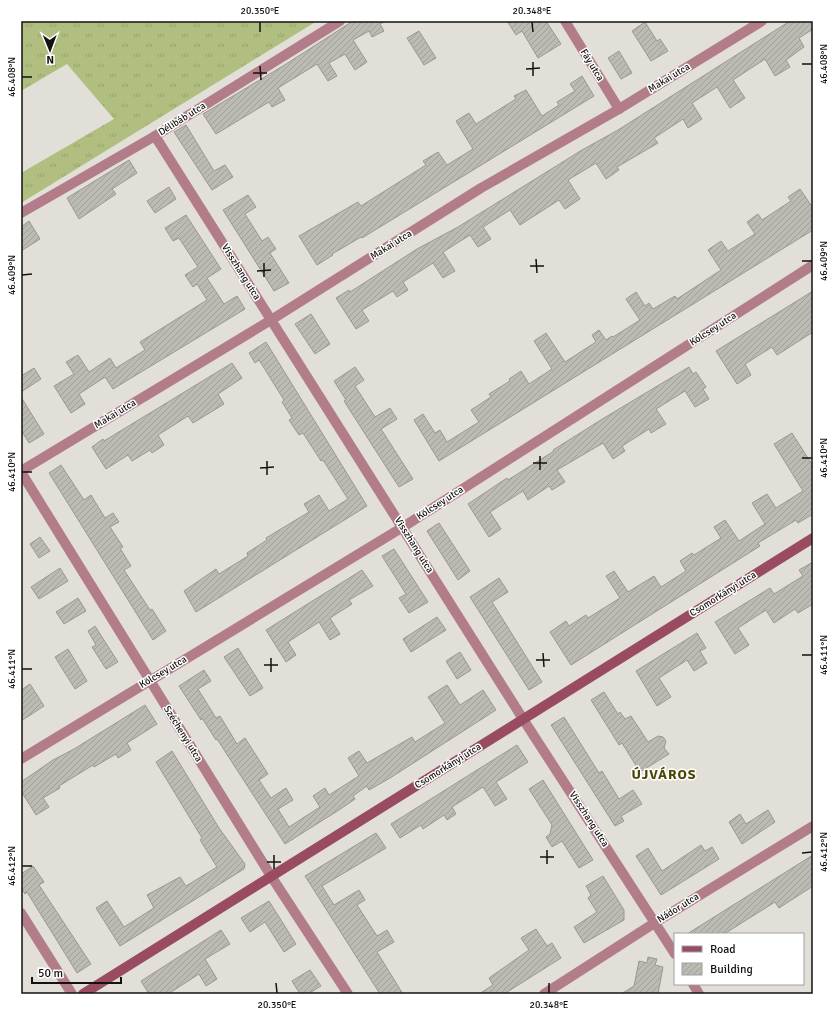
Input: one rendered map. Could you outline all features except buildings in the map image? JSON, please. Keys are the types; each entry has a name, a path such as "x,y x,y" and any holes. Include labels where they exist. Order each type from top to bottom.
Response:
{"street":[{"name":"Délibáb utca","path":"21,213 155,136 340,21"},
{"name":"Fáy utca","path":"566,21 619,109"},
{"name":"Makai utca","path":"21,472 271,320 481,188 619,109 762,21"},
{"name":"Visszhang utca","path":"155,136 523,719 656,922 674,952"},
{"name":"Kölcsey utca","path":"21,759 403,527 813,265"},
{"name":"Széchenyi utca","path":"21,472 271,876 348,994"},
{"name":"Csomorkányi utca","path":"83,994 813,538"},
{"name":"Nádor utca","path":"544,994 656,922 813,826"},
{"path":"21,913 72,994"},
{"path":"694,985 699,994"}],"green space":[{"path":"21,21 317,21 21,203 21,173 114,119 67,64 21,91"}],"district":[{"name":"ÚJVÁROS","path":"664,774"}]}
